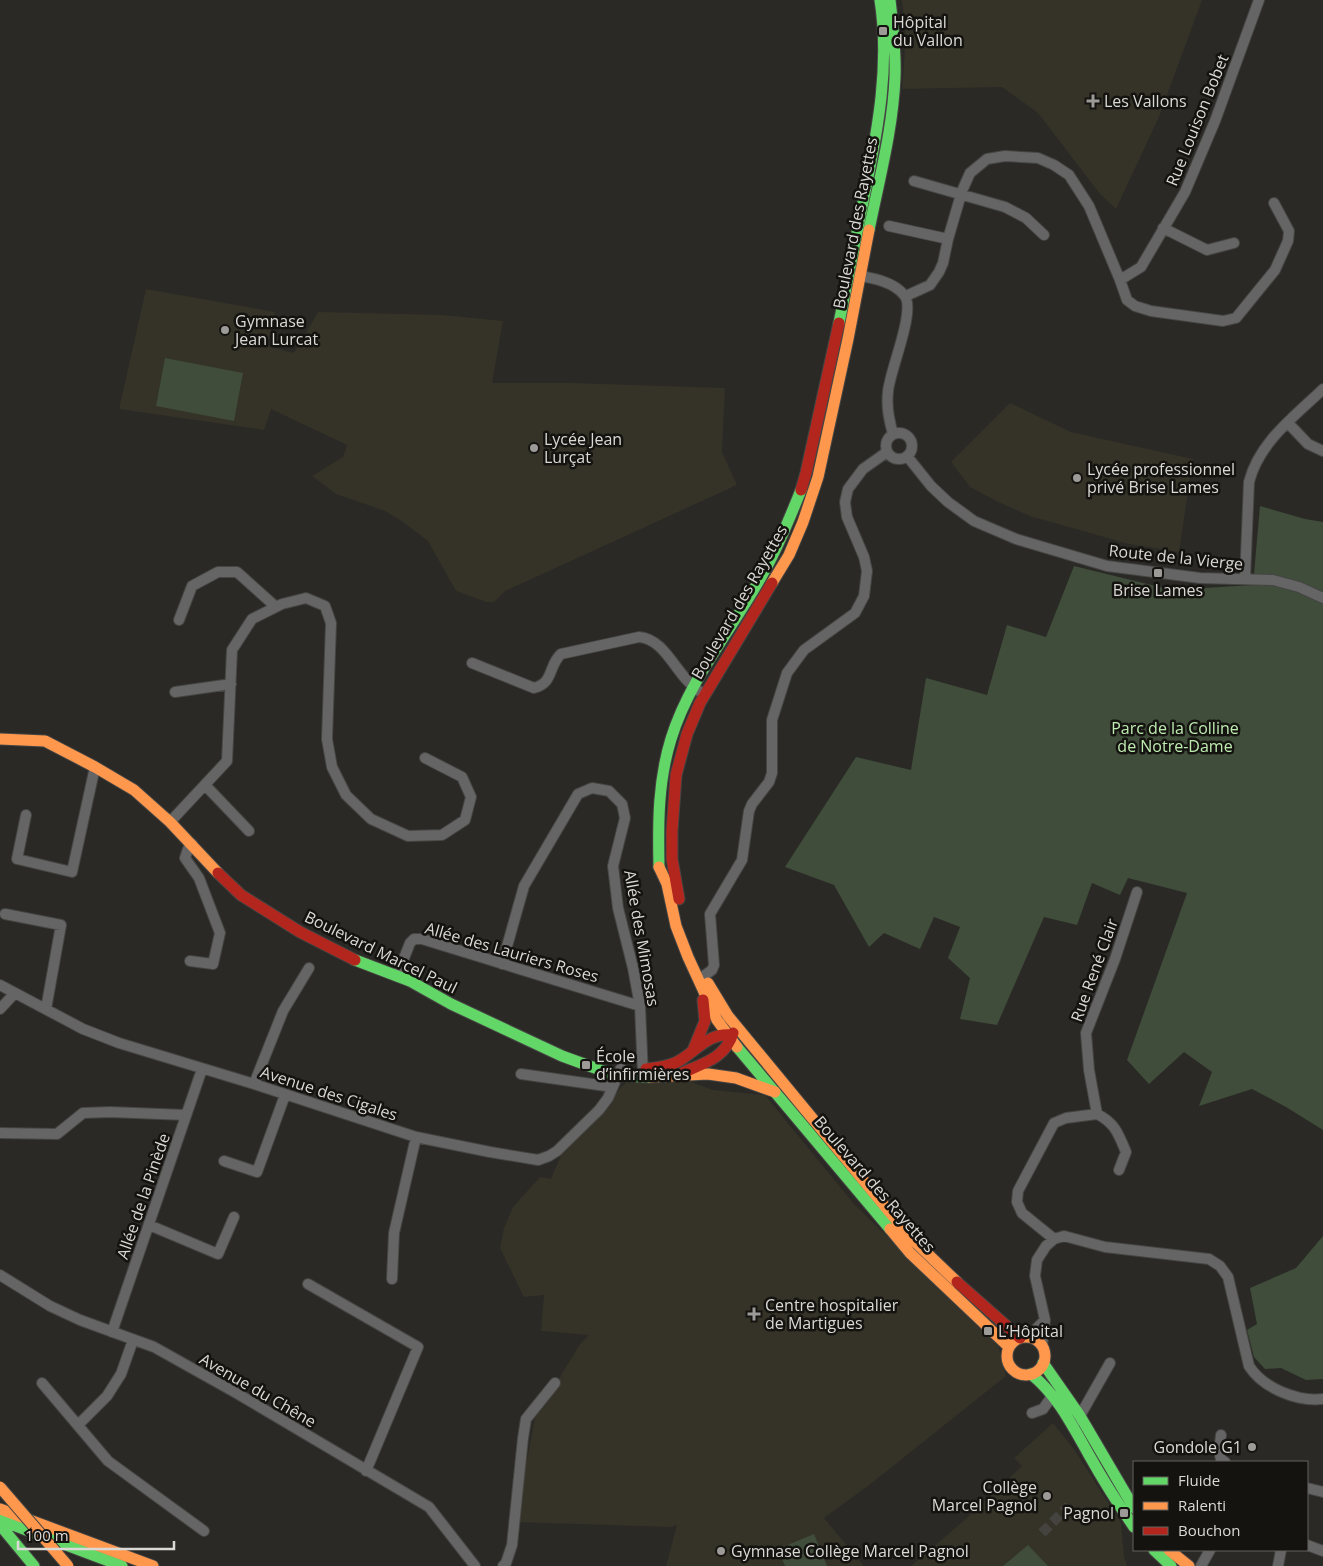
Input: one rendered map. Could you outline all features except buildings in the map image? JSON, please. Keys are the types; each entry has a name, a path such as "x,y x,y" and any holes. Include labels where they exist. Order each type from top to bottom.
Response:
{"main road":[{"name":"Boulevard des Rayettes","path":"880,0 883,18 884,50 879,122 855,275 818,476 803,522 789,555 705,695 687,734 676,775 672,859 677,890 696,956 705,976 734,1022 907,1233 966,1290 1024,1337"},
{"name":"Boulevard des Rayettes","path":"890,0 894,36 895,77 892,119 800,492 766,570 694,688 671,740 663,775 658,814 659,867 667,884 676,926 716,1020 910,1253 1009,1347"},
{"name":"Boulevard Marcel Paul","path":"0,738 44,741 95,767 134,790 170,822 229,885 266,911 300,932 346,956 397,976 562,1056 617,1077 643,1073 671,1065 682,1060 715,1036 730,1036 728,1047 716,1057 677,1076"},
{"path":"659,867 675,939 684,962 704,1001 705,1021 692,1052"},
{"path":"730,1036 734,1022"},
{"name":"Boulevard des Rayettes","path":"730,1036 745,1045 768,1072 778,1076"},
{"name":"Boulevard Marcel Paul","path":"643,1073 677,1076 708,1074 722,1076 751,1083 775,1092"},
{"path":"957,1299 966,1290"},
{"path":"1024,1337 1036,1340 1042,1346 1043,1363 1037,1371 1032,1374 1020,1374 1010,1367 1007,1357 1009,1347 1013,1341 1024,1337"},
{"path":"1043,1363 1077,1421 1133,1506"},
{"path":"1032,1374 1042,1381 1077,1421 1106,1484 1133,1525"},
{"path":"0,1487 68,1566"},
{"path":"0,1500 55,1566"},
{"path":"0,1509 154,1566"},
{"path":"0,1520 122,1566"},
{"path":"0,1525 34,1566"},
{"path":"1155,1551 1171,1566"},
{"path":"1170,1551 1189,1566"}],"street":[{"name":"Rue Louison Bobet","path":"1120,280 1141,267 1185,192 1215,121 1259,0"},
{"path":"906,296 930,285 943,264 948,238 970,173 987,159 1005,156 1038,158 1070,175 1088,206 1128,300 1135,306 1151,311 1223,321 1236,318 1275,270 1288,241 1288,231 1274,203"},
{"path":"914,181 1005,207 1026,218 1044,235"},
{"path":"889,226 948,238"},
{"path":"1163,228 1207,250 1234,243"},
{"path":"855,275 884,282 897,288 906,296 908,304 907,317 888,391 888,414 893,434"},
{"path":"1245,579 1249,482 1252,471 1264,448 1323,389"},
{"path":"1288,422 1308,444 1323,451"},
{"path":"901,433 910,440 912,446 907,456 896,459 887,452 887,440 893,434 901,433"},
{"path":"705,976 712,970 714,965 710,914 742,860 749,811 752,804 769,782 772,773 772,720 787,673 804,650 855,613 864,596 867,571 864,557 847,517 845,502 848,489 858,474 887,452"},
{"name":"Route de la Vierge","path":"907,456 931,486 948,502 974,521 1016,539 1107,566 1200,578 1273,580 1299,587 1323,598"},
{"path":"179,620 192,586 218,572 237,572 276,607"},
{"path":"170,822 228,761 232,650 252,619 282,604 306,598 325,606 331,623 327,739 332,767 346,794 371,819 408,836 442,835 465,820 471,797 462,777 425,758"},
{"path":"472,663 534,688 542,686 548,679 555,660 561,654 639,637 647,637 662,648 677,670 694,688 705,695"},
{"path":"176,692 230,684"},
{"path":"26,815 17,859 72,872 95,767"},
{"path":"205,785 249,831"},
{"name":"Allée des Mimosas","path":"502,964 524,886 578,794 592,788 609,792 622,804 625,818 613,866 618,908 640,1006 643,1073"},
{"path":"190,962 213,964 220,932 200,878 185,858 192,844"},
{"name":"Rue René Clair","path":"1097,1114 1089,1070 1086,1033 1116,958 1137,892"},
{"path":"5,914 61,925 46,1009"},
{"name":"Allée des Lauriers Roses","path":"397,976 410,943 414,939 422,939 640,1006"},
{"path":"254,1084 283,1011 309,968"},
{"name":"Avenue des Cigales","path":"0,985 83,1029 119,1043 254,1084 416,1137 538,1160 557,1151 587,1122 608,1098 617,1077"},
{"path":"0,1009 15,993"},
{"name":"Allée de la Pinède","path":"112,1332 202,1068"},
{"path":"521,1074 617,1077"},
{"path":"224,1161 257,1172 285,1095"},
{"path":"0,1133 57,1134 83,1112 186,1115"},
{"path":"1054,1239 1042,1227 1022,1213 1017,1202 1018,1191 1054,1124 1066,1118 1097,1114 1109,1120 1119,1135 1126,1152 1119,1170"},
{"path":"392,1279 394,1234 416,1137"},
{"path":"150,1224 218,1254 234,1217"},
{"path":"1042,1346 1045,1320 1035,1276 1037,1260 1046,1246 1054,1239 1064,1236 1105,1247 1208,1259 1220,1266 1228,1277 1249,1366 1254,1374 1268,1385 1298,1398 1323,1399"},
{"name":"Avenue du Chêne","path":"0,1275 50,1306 80,1320 154,1347 238,1394 429,1507 475,1566"},
{"path":"308,1284 418,1347 366,1471"},
{"path":"1024,1337 1045,1320"},
{"path":"78,1424 107,1396 120,1374 133,1340"},
{"path":"1077,1421 1110,1363"},
{"path":"42,1382 108,1461 204,1531"},
{"path":"503,1566 506,1563 512,1545 526,1419 555,1383"},
{"path":"1032,1413 1044,1409 1053,1395"},
{"path":"1221,1435 1219,1452 1224,1461"},
{"path":"1308,1488 1323,1492"},
{"path":"1308,1545 1323,1551"},
{"path":"1201,1566 1209,1551"},
{"path":"1278,1566 1281,1551"}],"shaded area":[{"name":"Les Vallons","path":"902,0 1202,0 1159,117 1116,209 1100,194 1038,113 1002,87 902,89 906,36"},
{"name":"Lycée Jean Lurçat","path":"146,289 275,312 267,346 294,353 318,312 443,315 503,321 492,383 571,383 725,388 722,452 737,485 505,591 494,602 486,602 456,591 428,541 403,522 385,511 336,494 312,476 343,457 347,445 271,409 264,430 119,409"},
{"name":"Lycée professionnel privé Brise Lames","path":"1010,403 1071,432 1193,459 1179,552 1129,544 1030,516 970,487 951,462"},
{"name":"Centre hospitalier de Martigues","path":"686,1080 713,1090 765,1095 854,1204 998,1345 1006,1376 868,1486 824,1518 864,1566 666,1566 677,1525 671,1527 515,1522 535,1418 580,1344 589,1335 541,1331 544,1295 524,1297 500,1248 504,1228 513,1207 540,1177 551,1179 563,1150 600,1116 621,1087 626,1083 633,1082 659,1083"},
{"name":"Collège Marcel Pagnol","path":"1053,1423 1074,1449 1121,1523 1124,1556 1127,1566 911,1566 969,1516 1022,1466 1014,1458"}],"green space":[{"path":"165,358 243,373 234,421 156,406"},
{"name":"Parc de la Colline de Notre-Dame","path":"1260,506 1305,519 1323,522 1323,1130 1252,1089 1199,1106 1212,1072 1184,1052 1149,1084 1127,1060 1187,893 1128,878 1120,895 1092,883 1077,925 1044,917 997,1025 960,1019 970,978 948,958 960,927 934,917 920,949 884,933 869,947 834,885 785,867 856,757 911,770 926,678 987,695 1007,625 1046,637 1074,566 1172,590 1253,585"},
{"path":"1323,1236 1323,1379 1306,1380 1281,1368 1265,1369 1254,1357 1247,1330 1257,1324 1250,1288 1296,1268"},
{"path":"814,1534 827,1566 785,1566 778,1549"},
{"path":"1028,1545 1048,1566 1003,1566"}],"tunnel":[{"path":"1042,1533 1069,1506"}],"traffic: fast":[{"path":"839,323 878,120 884,48 880,0"},
{"path":"869,230 885,154 894,96 895,58 890,0"},
{"path":"659,867 661,786 671,739 679,716 701,673 770,561 801,490"},
{"path":"355,960 410,981 451,1004 562,1056 617,1076 650,1077"},
{"path":"737,1047 890,1229"},
{"path":"1043,1363 1080,1416 1133,1506"},
{"path":"1031,1374 1064,1411 1105,1483 1133,1526"},
{"path":"0,1520 122,1566"},
{"path":"0,1525 34,1566"},
{"path":"1155,1551 1171,1566"}],"traffic: slow":[{"path":"772,583 789,555 803,522 818,477 869,230"},
{"path":"0,739 45,741 134,790 170,822 218,873"},
{"path":"659,867 667,884 676,926 688,957 717,1020 737,1047"},
{"path":"708,983 728,1016 911,1238 957,1282"},
{"path":"650,1077 708,1074 736,1078 775,1092"},
{"path":"890,1229 910,1253 1009,1347"},
{"path":"1026,1337 1039,1343 1045,1356 1039,1369 1026,1375 1013,1369 1007,1356 1013,1343 1026,1337"},
{"path":"0,1487 68,1566"},
{"path":"0,1509 153,1566"},
{"path":"1170,1551 1189,1566"}],"traffic: jam":[{"path":"801,490 839,323"},
{"path":"679,899 672,859 672,831 676,775 687,734 700,703 772,583"},
{"path":"218,873 241,895 300,932 355,960"},
{"path":"694,1048 705,1021 703,1000"},
{"path":"684,1072 720,1054 730,1041 733,1033"},
{"path":"646,1069 673,1064 709,1040 724,1035 732,1035"},
{"path":"957,1282 1020,1338"}],"place":[{"name":"Hôpital du Vallon","path":"883,31"},
{"name":"Les Vallons","path":"1093,101"},
{"name":"Gymnase Jean Lurcat","path":"225,330"},
{"name":"Lycée Jean Lurçat","path":"534,448"},
{"name":"Lycée professionnel privé Brise Lames","path":"1077,478"},
{"name":"Brise Lames","path":"1158,573"},
{"name":"École d’infirmières","path":"586,1065"},
{"name":"Centre hospitalier de Martigues","path":"754,1314"},
{"name":"L’Hôpital","path":"988,1331"},
{"name":"Gondole G1","path":"1252,1447"},
{"name":"Collège Marcel Pagnol","path":"1047,1496"},
{"name":"Pagnol","path":"1124,1513"},
{"name":"Gymnase Collège Marcel Pagnol","path":"721,1551"}]}
